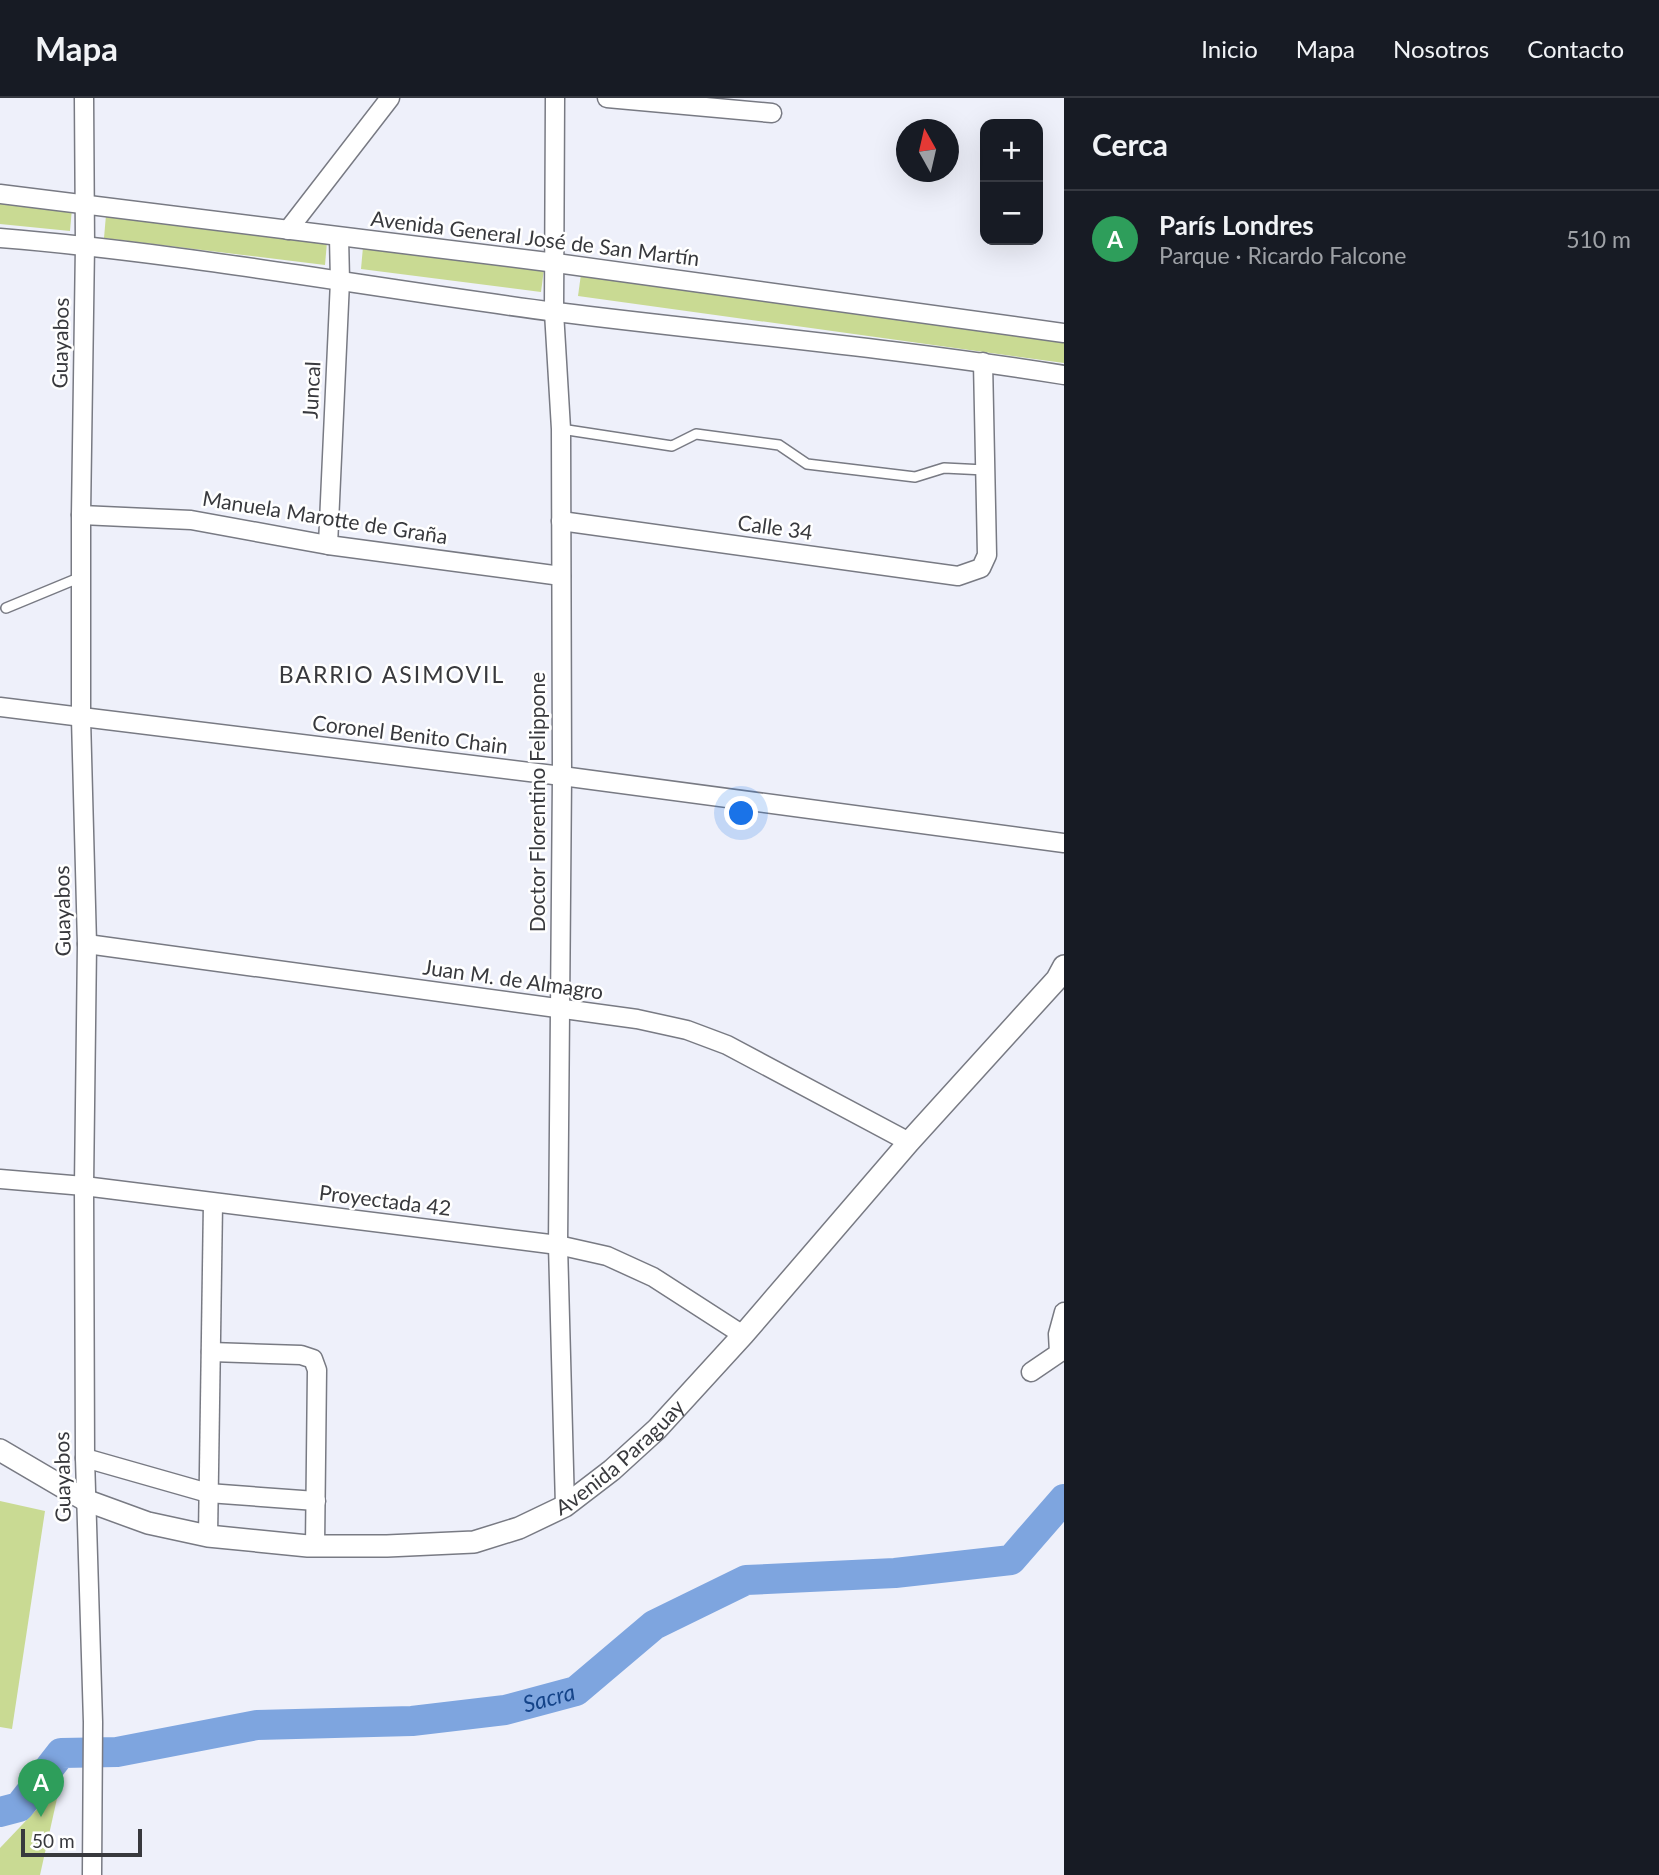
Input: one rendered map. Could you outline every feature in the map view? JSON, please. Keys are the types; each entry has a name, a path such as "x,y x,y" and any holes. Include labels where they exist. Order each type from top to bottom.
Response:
{"street":[{"name":"Guayabos","path":"84,98 81,719 87,944 84,1186 85,1500 93,1722 91,1873"},
{"path":"288,230 390,98"},
{"name":"Doctor Florentino Felippone","path":"555,98 554,312 561,429 562,776 558,1245 565,1506"},
{"path":"607,98 772,113"},
{"name":"Avenida General José de San Martín","path":"0,194 556,263 1064,333"},
{"name":"Juncal","path":"328,545 340,281 339,237"},
{"path":"0,238 85,245 554,312 983,362 1064,375"},
{"path":"983,362 985,470"},
{"name":"Calle 34","path":"561,521 958,576 981,568 987,555 985,470"},
{"name":"Manuela Marotte de Graña","path":"81,515 191,520 328,545 561,576"},
{"name":"Coronel Benito Chain","path":"0,707 562,776 1064,843"},
{"name":"Juan M. de Almagro","path":"87,944 637,1019 687,1030 717,1041 908,1142"},
{"name":"Avenida Paraguay","path":"0,1450 85,1500 148,1523 208,1536 315,1546 387,1546 474,1542 519,1528 565,1506 612,1470 657,1429 743,1335 908,1142 1062,973"},
{"name":"Proyectada 42","path":"0,1179 84,1186 558,1245 607,1256 653,1277 743,1335"},
{"path":"208,1536 213,1203"},
{"path":"1031,1372 1059,1353 1058,1334 1064,1312"},
{"path":"211,1352 301,1354 313,1359 317,1370 315,1546"},
{"path":"85,1458 208,1493 316,1501"}],"lane":[{"path":"561,429 672,446 696,435 779,445 807,464 915,477 944,468 985,470"},
{"path":"6,608 81,577"}],"green space":[{"path":"0,200 72,208 70,231 0,224"},
{"path":"106,215 327,242 325,265 104,238"},
{"path":"363,247 544,269 541,292 361,269"},
{"path":"581,274 1064,342 1064,363 578,296"},
{"path":"0,1501 45,1511 12,1729 0,1727"},
{"path":"60,1785 40,1875 0,1875 0,1848"}],"waterway":[{"name":"Sacra","path":"0,1812 19,1807 61,1753 117,1752 257,1725 412,1721 505,1710 576,1691 654,1625 746,1580 895,1573 1011,1560 1064,1499"}],"place":[{"name":"París Londres","path":"41,1817"}],"district":[{"name":"BARRIO ASIMOVIL","path":"392,675"}]}
